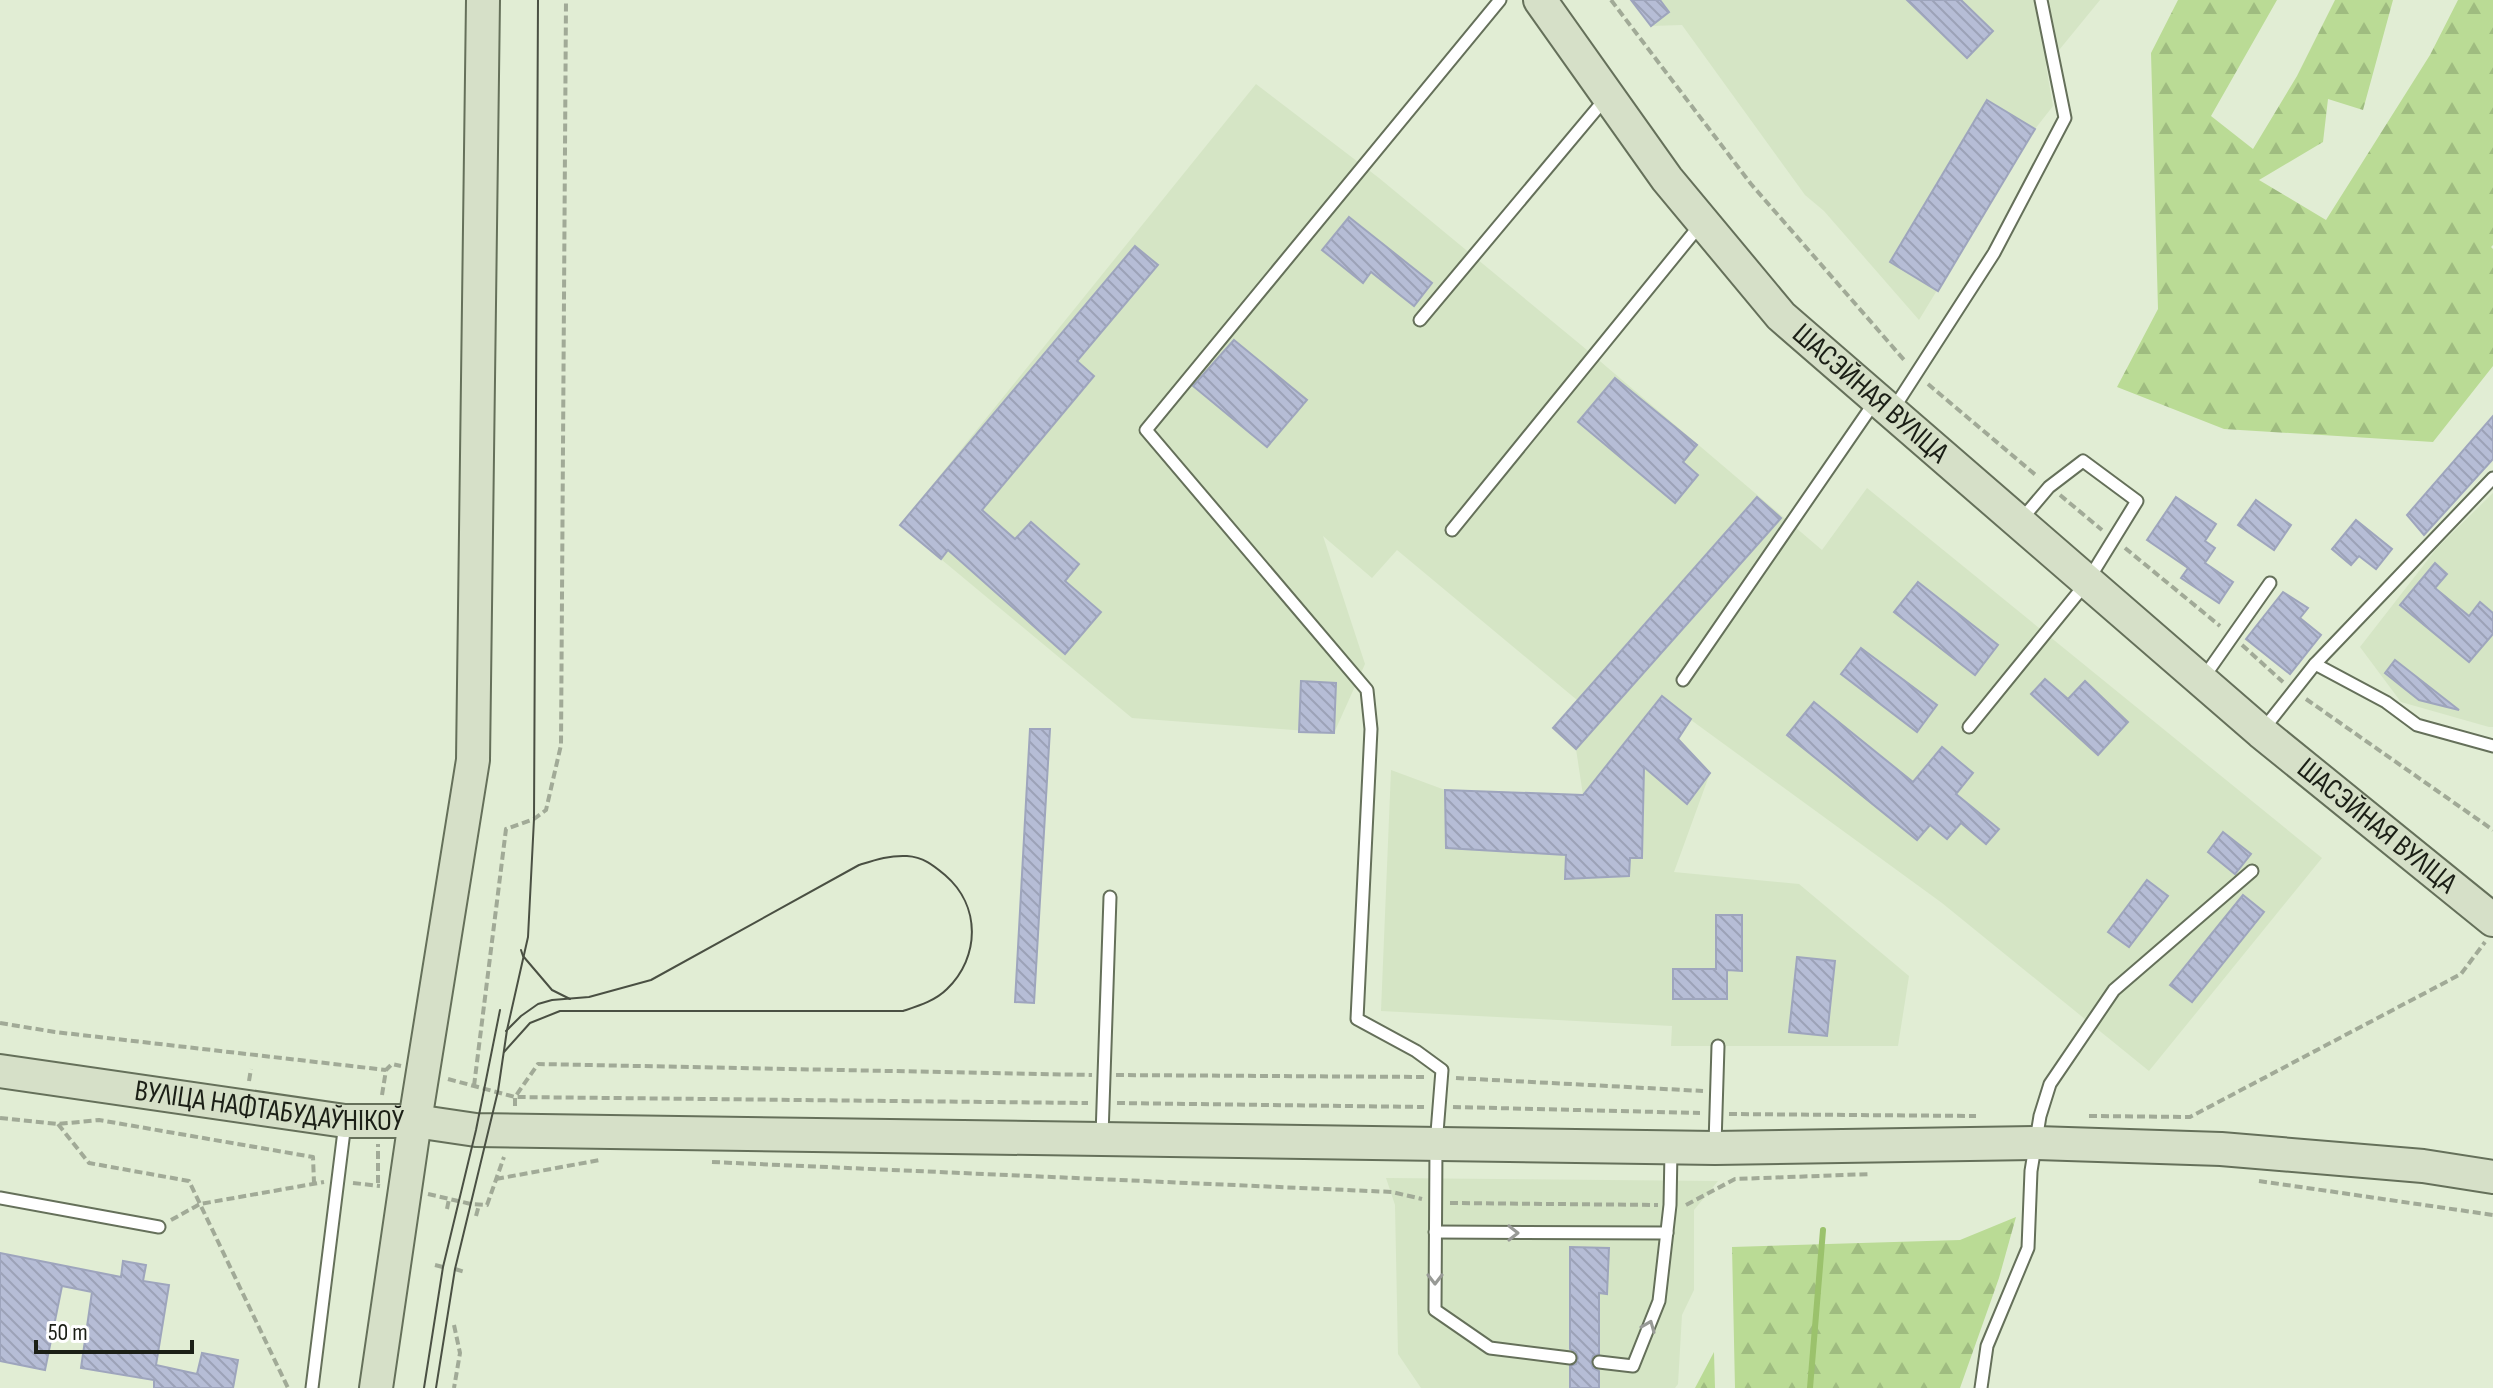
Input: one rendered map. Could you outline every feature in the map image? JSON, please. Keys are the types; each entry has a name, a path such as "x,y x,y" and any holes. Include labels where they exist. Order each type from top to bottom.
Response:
{"main road":[{"path":"483,0 473,760 407,1068 415,1121 476,1130 515,1113 1102,1138 1436,1145 1715,1148 2037,1143 2221,1149 2423,1166 2493,1177"},
{"name":"ШАСЭЙНАЯ ВУЛІЦА","path":"1540,0 1667,179 1781,316 2489,931"},
{"name":"ВУЛІЦА НАФТАБУДАЎНІКОЎ","path":"0,1071 345,1121 415,1121 376,1388"}],"lane":[{"path":"1500,0 1146,430 1367,690 1371,729 1357,1019 1416,1051 1442,1070 1437,1107 1435,1310 1490,1348 1570,1358"},
{"path":"1683,680 1884,406 1916,374 1994,253 2065,118 2041,0"},
{"path":"1420,320 1608,96"},
{"path":"1452,530 1703,222"},
{"path":"1969,727 2087,582 2137,501 2083,461 2049,487 2019,523"},
{"path":"2261,732 2315,664 2493,478"},
{"path":"2201,680 2270,583"},
{"path":"2315,664 2386,702 2417,725 2493,746"},
{"path":"1981,1388 1987,1346 2028,1248 2031,1171 2040,1116 2050,1084 2114,990 2252,871"},
{"path":"1102,1138 1110,897"},
{"path":"1715,1148 1718,1046"},
{"path":"312,1388 345,1121"},
{"path":"1599,1362 1633,1366 1659,1301 1670,1205 1671,1147"},
{"path":"0,1198 159,1227"},
{"path":"1435,1232 1667,1233"}],"path":[{"path":"474,1086 506,829 534,819 546,810 561,745 566,0"},
{"path":"1611,0 1751,184 1916,374 2294,691 2493,830"},
{"path":"2085,1116 2190,1117 2461,974 2489,931"},
{"path":"0,1023 386,1070"},
{"path":"407,1068 474,1086 515,1113 1104,1103 1978,1116"},
{"path":"159,1227 200,1204 338,1181 404,1188 487,1205 515,1113"},
{"path":"0,1118 58,1124 99,1120 313,1157 314,1183"},
{"path":"58,1124 89,1163 189,1181 288,1388"},
{"path":"496,1179 612,1157"},
{"path":"707,1162 1392,1192 1435,1203 1685,1205 1735,1179 1872,1174"},
{"path":"2249,1179 2493,1215"},
{"path":"447,1209 449,1199"},
{"path":"476,1216 479,1205"},
{"path":"435,1265 443,1267"},
{"path":"455,1269 465,1272"},
{"path":"454,1325 460,1353 454,1388"}],"shaded area":[{"path":"1631,0 2100,0 2046,66 2053,106 2035,129 1919,320 1824,211 1805,195 1682,25 1651,26"},
{"path":"1256,84 1379,178 1822,550 1867,488 2322,858 2149,1071 1942,903 1691,720 1679,739 1710,773 1674,872 1799,884 1909,976 1898,1046 1671,1046 1672,1026 1381,1011 1391,770 1445,790 1583,795 1576,749 1553,728 1577,700 1397,550 1372,578 1323,536 1365,664 1334,733 1132,718 900,525"},
{"path":"2493,493 2493,727 2489,727 2401,702 2360,647 2437,548"},
{"path":"1386,1178 1718,1181 1694,1210 1694,1290 1682,1315 1678,1384 1675,1388 1421,1388 1398,1354 1395,1205"}],"green space":[{"path":"2178,0 2277,0 2211,116 2253,149 2297,76 2335,0 2393,0 2363,110 2328,99 2323,142 2259,180 2326,220 2430,55 2458,0 2493,0 2493,366 2433,442 2224,429 2117,387 2158,309 2151,53"},
{"path":"2016,1217 1999,1278 1960,1388 1735,1388 1732,1247 1960,1240"},
{"path":"1714,1352 1715,1388 1695,1388"}],"building":[{"path":"1631,0 1660,0 1669,12 1651,26"},
{"path":"1907,0 1961,0 1993,31 1967,58"},
{"path":"1987,100 2035,129 1938,291 1890,262"},
{"path":"1349,217 1432,283 1414,306 1371,272 1363,283 1322,250"},
{"path":"1135,246 1158,265 1077,361 1094,376 982,510 1015,539 1031,522 1079,564 1065,581 1101,612 1065,654 948,550 941,559 900,525"},
{"path":"1234,340 1307,400 1267,447 1193,386"},
{"path":"1615,378 1697,445 1683,462 1698,475 1675,503 1578,422"},
{"path":"2493,416 2493,459 2424,535 2407,515"},
{"path":"1757,497 1781,518 1576,749 1553,728"},
{"path":"2176,497 2216,524 2205,541 2215,548 2205,563 2233,582 2219,603 2181,578 2188,568 2147,540"},
{"path":"2256,500 2291,525 2274,550 2238,525"},
{"path":"2356,520 2392,549 2376,569 2359,556 2351,565 2332,549"},
{"path":"2435,563 2447,574 2435,588 2469,616 2480,602 2493,613 2493,634 2469,662 2400,605"},
{"path":"1918,582 1998,645 1975,675 1894,612"},
{"path":"2283,592 2308,608 2300,618 2321,635 2290,674 2246,639"},
{"path":"1861,648 1937,705 1917,732 1841,674"},
{"path":"2395,660 2459,710 2419,700 2385,673"},
{"path":"2045,679 2068,699 2085,681 2128,722 2098,755 2031,694"},
{"path":"1301,681 1336,683 1334,733 1299,732"},
{"path":"1662,696 1691,719 1678,739 1710,773 1687,804 1644,767 1642,858 1630,858 1629,876 1565,879 1566,855 1446,848 1445,790 1583,795"},
{"path":"1814,702 1913,782 1942,747 1973,773 1956,794 1999,829 1986,844 1961,823 1947,839 1930,825 1917,840 1787,735"},
{"path":"1030,729 1050,729 1034,1003 1015,1002"},
{"path":"2223,832 2251,854 2235,874 2208,852"},
{"path":"2147,880 2168,896 2129,947 2108,932"},
{"path":"2243,895 2264,912 2192,1002 2170,985"},
{"path":"1716,915 1742,915 1742,971 1727,970 1727,999 1673,999 1673,969 1716,969"},
{"path":"1797,957 1835,961 1827,1036 1789,1032"},
{"path":"1570,1247 1609,1248 1607,1294 1599,1293 1599,1354 1593,1356 1591,1362 1593,1368 1599,1371 1599,1388 1570,1388 1570,1366 1576,1364 1578,1358 1576,1352 1570,1349"},
{"path":"0,1253 121,1277 123,1261 146,1265 143,1281 169,1285 156,1365 197,1374 202,1353 238,1360 233,1388 154,1388 154,1380 81,1368 92,1292 62,1286 45,1370 0,1361"}],"waterway":[{"path":"1810,1388 1823,1230"}],"tram line":[{"path":"436,1388 455,1269 498,1091 507,1030 528,937 534,819 538,0"},
{"path":"504,1052 530,1023 560,1011 903,1011 937,997 958,976 970,947 970,916 957,887 928,862 907,856 877,860 859,865 651,980 589,997 538,1004 506,1031"},
{"path":"521,950 552,990 570,999"},
{"path":"424,1388 443,1267 476,1130 500,1010"}]}
